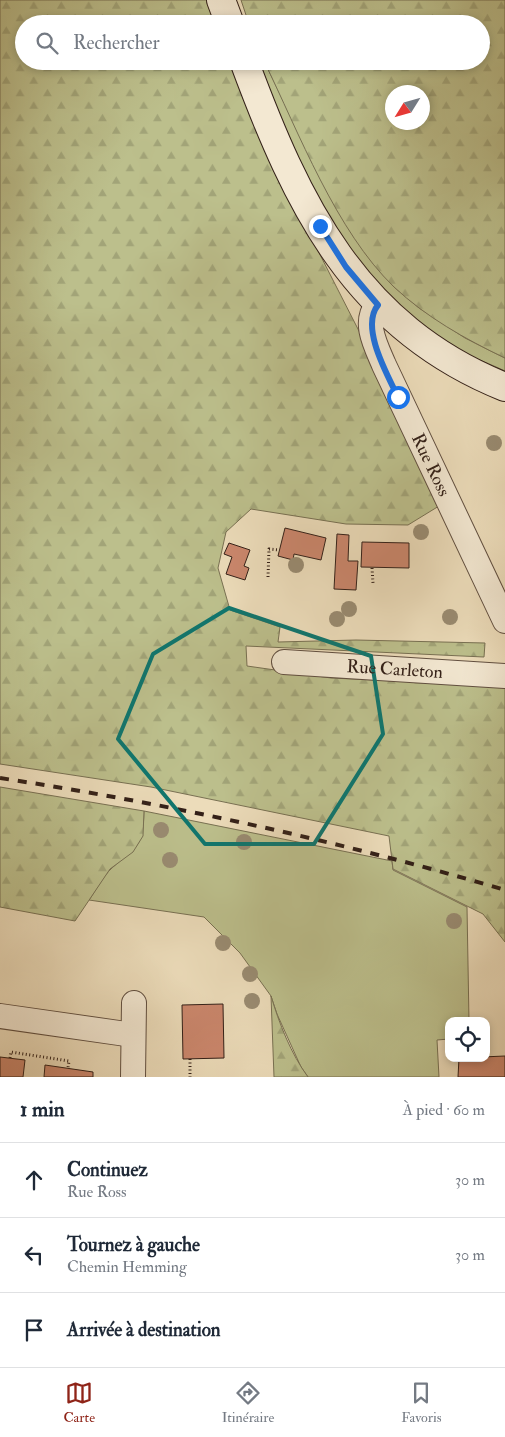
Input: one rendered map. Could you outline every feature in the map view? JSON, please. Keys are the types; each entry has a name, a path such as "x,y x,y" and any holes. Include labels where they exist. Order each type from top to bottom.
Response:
{"street":[{"path":"221,0 227,15"},
{"path":"248,70 279,149 304,198 342,261 378,305 410,335 437,354 470,372 505,387"},
{"name":"Rue Ross","path":"378,305 370,318 371,327 384,365 505,621"},
{"name":"Rue Carleton","path":"284,662 505,676"},
{"path":"133,1077 134,1003"},
{"path":"0,1016 133,1035"}],"path":[{"path":"268,577 269,549 279,550"},
{"path":"372,568 373,583"},
{"path":"10,1058 10,1052 69,1061 68,1068"},
{"path":"190,1059 190,1077"}],"highlighted area":[{"path":"229,608 371,656 383,734 314,844 205,844 118,739 153,654"}],"green space":[{"path":"0,0 208,0 213,15 15,15 15,70 234,70 264,145 360,333 439,506 408,525 346,524 251,509 226,532 218,568 230,610 280,627 278,642 356,640 485,643 484,657 246,646 247,666 331,678 505,686 505,942 483,914 393,869 389,836 151,787 0,764"},
{"path":"241,0 505,0 505,358 433,318 394,287 373,264 354,238 320,180 268,70 490,70 490,15 246,15"},
{"path":"262,70 268,70 328,193 393,286 419,308 465,338 505,358 505,371 447,345 407,314 377,284 351,251 328,215 308,178"},
{"path":"0,787 144,811 143,836 133,852 110,869 75,921 0,907"},
{"path":"144,811 392,861 393,870 467,907 469,1017 445,1017 445,1039 437,1040 439,1077 308,1077 301,1067 271,996 240,953 204,917 89,900 109,871 137,845 142,833"},
{"path":"271,996 286,1038 308,1077 274,1077"}],"building":[{"path":"285,528 326,538 321,560 294,554 293,560 278,556"},
{"path":"337,534 349,535 348,561 358,561 356,590 334,589"},
{"path":"362,542 409,543 409,568 361,567"},
{"path":"229,543 250,550 244,566 249,568 245,580 226,574 232,557 224,554"},
{"path":"223,1004 224,1058 183,1059 182,1005"},
{"path":"505,1056 505,1077 458,1077 459,1062 490,1062 490,1057"},
{"path":"0,1057 25,1060 23,1077 0,1077"},
{"path":"45,1065 93,1072 93,1077 44,1077"}],"railway":[{"path":"0,778 64,788 254,825 380,855 505,890"}],"route":[{"path":"320,226 346,267 378,305 373,310 370,318 374,341 398,397"}]}
